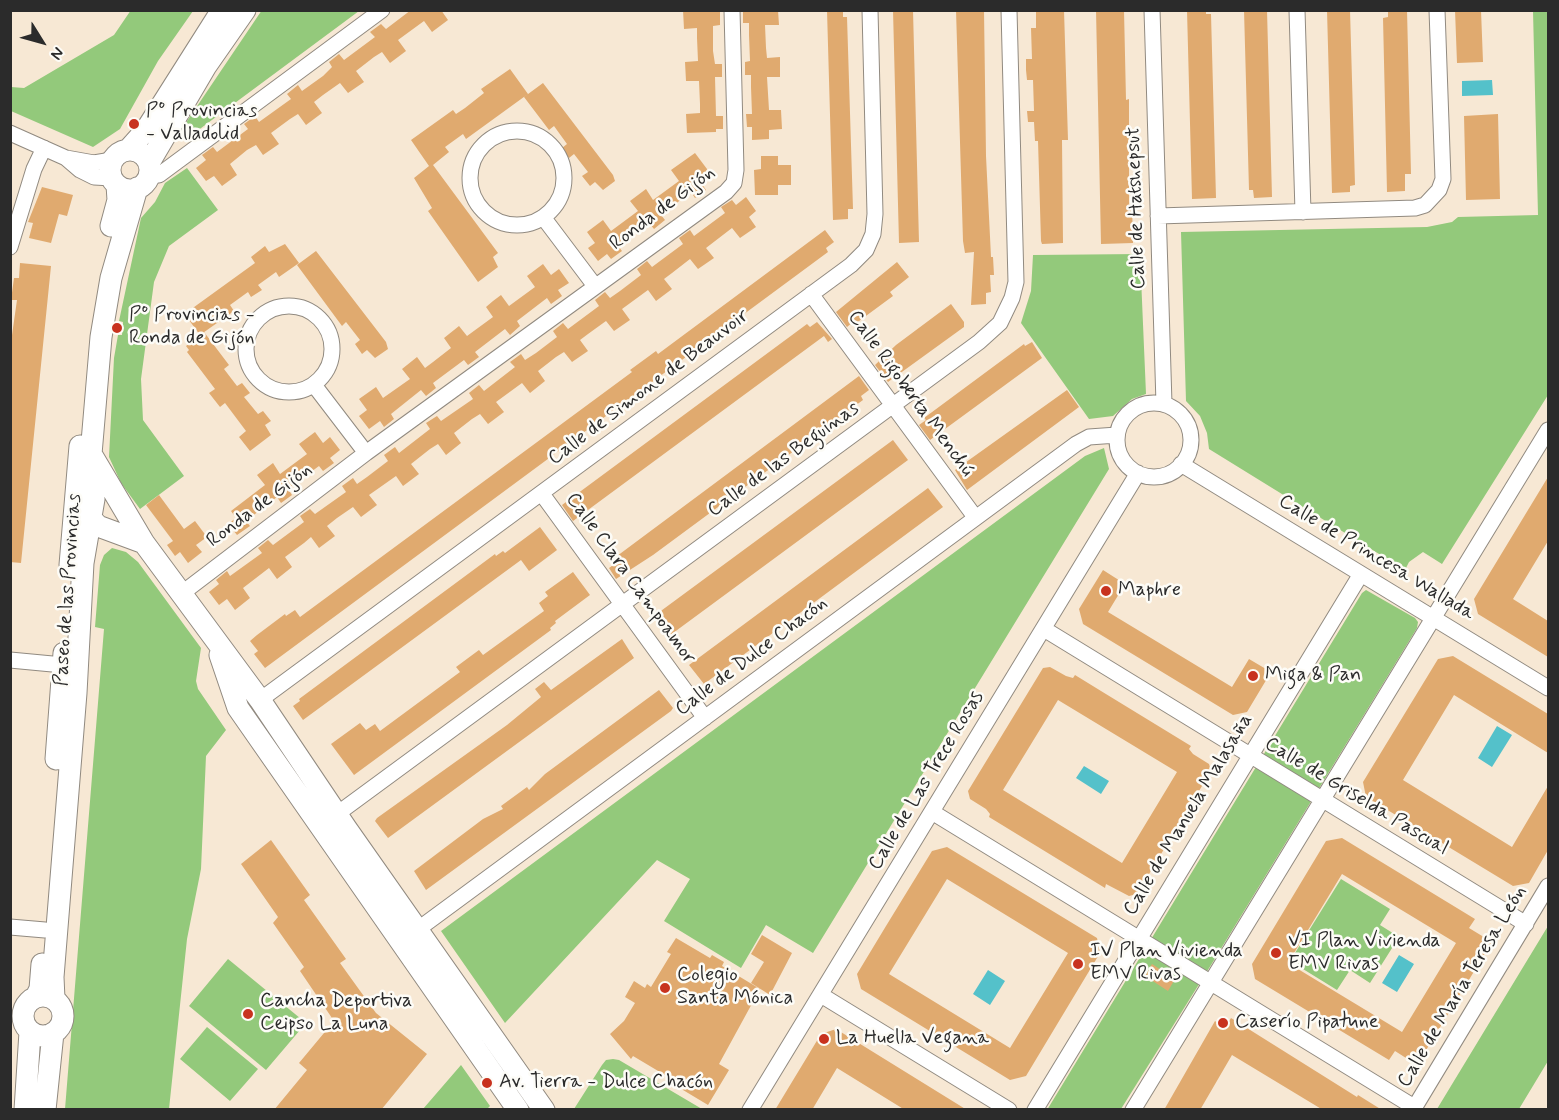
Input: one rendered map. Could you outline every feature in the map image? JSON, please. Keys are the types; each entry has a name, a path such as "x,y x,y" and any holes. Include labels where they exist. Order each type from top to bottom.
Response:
{"street":[{"name":"Paseo de las Provincias","path":"25,1110 31,1010 40,989 45,930 89,331 99,272 118,200 146,130 222,10"},
{"name":"Paseo de las Provincias","path":"31,1010 53,978 76,693 83,563 99,526 94,499 91,454 101,337 129,171 245,10"},
{"path":"10,133 66,158 159,175 382,10"},
{"name":"Ronda de Gijón","path":"181,594 366,453 726,192 734,183 736,170 732,10"},
{"name":"Calle de Simone de Beauvoir","path":"260,700 542,494 811,294 866,250 873,234 870,10"},
{"name":"Calle de las Beguinas","path":"337,814 989,335 1000,322 1012,298 1016,254 1009,10"},
{"name":"Calle de Hatshepsut","path":"1152,10 1164,404"},
{"path":"1297,10 1302,212"},
{"path":"1158,216 1415,208 1425,205 1439,190 1443,180 1437,10"},
{"path":"513,131 536,135 554,149 562,162 564,177 562,193 543,217 529,224 513,225 498,221 485,213 476,201 470,186 470,170 476,155 485,143 498,134 513,131"},
{"path":"10,247 34,169 44,148"},
{"path":"543,217 595,286"},
{"name":"Calle Rigoberta Menchú","path":"811,294 975,518"},
{"path":"297,307 316,315 325,325 333,350 324,376 314,385 288,393 275,390 253,374 246,348 248,335 265,314 277,308 297,307"},
{"path":"314,385 366,453"},
{"path":"1151,403 1164,404 1182,415 1190,435 1187,455 1181,464 1161,476 1138,473 1121,457 1117,435 1121,423 1134,409 1151,403"},
{"path":"1133,1110 1548,433"},
{"name":"Calle de Dulce Chacón","path":"417,930 1076,444 1089,437 1117,435"},
{"path":"91,454 144,543 260,700 417,930 544,1110"},
{"name":"Calle de Princesa Wallada","path":"1181,464 1548,688"},
{"name":"Calle de Las Trece Rosas","path":"750,1110 1138,473"},
{"path":"76,493 83,510 99,526 144,543"},
{"name":"Calle Clara Campoamor","path":"542,494 705,718"},
{"name":"Calle de Manuela Malasaña","path":"1035,1110 1361,574"},
{"name":"Calle de Griselda Pascual","path":"1044,628 1322,801 1526,924"},
{"path":"215,640 238,708 518,1110"},
{"path":"10,660 63,665"},
{"path":"227,676 253,699 260,700"},
{"path":"932,812 1413,1108"},
{"name":"Calle de María Teresa León","path":"1413,1108 1548,886"},
{"path":"10,927 45,930"},
{"path":"821,995 1009,1110"},
{"path":"60,1005 63,1017 60,1027 53,1033 42,1036 31,1010 60,1005"},
{"path":"45,1110 53,1033"}],"green space":[{"path":"131,10 193,11 158,61 120,129 93,147 11,111 11,87 24,88 114,35"},
{"path":"262,10 359,11 189,137 184,136 183,127"},
{"path":"1533,11 1548,11 1548,395 1442,564 1423,552 1409,562 1405,570 1209,449 1207,433 1200,416 1186,401 1181,232 1427,227 1452,222 1458,217 1538,215"},
{"path":"187,168 218,210 169,246 154,282 141,379 143,420 184,476 140,509 121,483 109,457 114,358 118,335 122,335 123,322 119,321 141,218 155,202 165,183"},
{"path":"1140,254 1146,394 1132,399 1113,416 1089,419 1021,323 1031,291 1033,255"},
{"path":"1104,448 1109,469 813,953 766,925 741,968 664,921 690,879 657,860 505,1023 441,931 1085,456"},
{"path":"112,548 126,552 138,562 201,648 196,681 198,689 226,730 206,756 201,869 187,939 169,1109 65,1109 104,629 95,627 100,565 104,555"},
{"path":"1366,590 1415,618 1418,622 1417,628 1211,965 1121,1109 1047,1110 1362,593"},
{"path":"1341,879 1390,909 1380,925 1399,937 1370,983 1350,970 1337,990 1290,961"},
{"path":"1548,926 1548,1061 1519,1109 1437,1109"},
{"name":"Cancha Deportiva Ceipso La Luna","path":"228,959 306,1023 266,1070 189,1006"},
{"path":"207,1027 258,1069 230,1101 180,1059"},
{"path":"606,1060 619,1060 702,1109 574,1109 602,1065"},
{"path":"461,1065 490,1106 487,1109 423,1109"}],"water":[{"path":"1492,80 1493,95 1462,96 1462,81"},
{"path":"1497,726 1512,735 1492,767 1478,758"},
{"path":"1084,766 1109,781 1101,794 1076,778"},
{"path":"1399,955 1414,964 1397,992 1382,983"},
{"path":"988,970 1005,981 990,1005 973,994"}],"building":[{"path":"411,10 441,10 448,20 432,32 424,21 398,40 406,51 390,63 382,52 374,57 356,71 364,82 348,93 340,83 323,95 314,102 322,113 306,125 298,114 290,119 271,133 279,144 263,155 256,145 247,150 230,164 237,175 222,186 214,176 206,181 196,168 206,160 202,155 213,147 217,152 248,129 244,124 255,116 259,122 291,99 287,94 298,85 302,91 323,76 332,67 329,62 339,54 344,60 375,37 370,32 381,24 386,29"},
{"path":"683,10 720,12 720,25 713,26 713,51 715,64 722,64 722,77 715,77 716,116 723,116 723,129 716,129 716,132 687,133 686,114 700,113 700,104 699,81 686,81 685,62 698,61 697,28 684,29"},
{"path":"743,10 778,10 779,25 765,25 767,58 780,57 780,77 767,77 769,110 781,110 782,129 769,130 769,139 752,140 752,127 747,127 746,114 752,114 751,75 745,75 745,62 750,61 749,23 743,23"},
{"path":"827,10 843,10 843,17 847,17 853,209 848,209 848,219 833,220"},
{"path":"893,10 913,10 919,242 899,243"},
{"path":"956,10 984,10 986,156 994,275 990,275 991,292 986,293 986,304 971,305 974,252 965,253 963,241"},
{"path":"1036,10 1064,10 1068,140 1062,140 1063,243 1042,244 1041,241 1038,141 1035,141 1034,122 1028,122 1027,111 1034,111 1033,80 1027,80 1026,70 1026,59 1032,59 1031,28 1036,28"},
{"path":"1096,10 1124,10 1126,100 1129,99 1129,204 1132,204 1133,243 1101,244"},
{"path":"1187,10 1206,10 1206,14 1211,14 1216,198 1192,199"},
{"path":"1244,10 1267,10 1272,197 1254,198 1253,190 1249,190"},
{"path":"1327,10 1350,10 1355,185 1350,186 1350,192 1332,193"},
{"path":"1388,10 1407,10 1411,174 1405,174 1405,191 1387,192 1383,18 1388,17"},
{"path":"1455,10 1481,10 1483,62 1457,63"},
{"path":"510,69 528,94 466,139 463,134 445,147 449,152 433,165 498,253 493,257 498,267 478,282 428,211 432,208 414,178 429,166 411,140 453,110 456,114 465,108 484,93 481,89"},
{"path":"543,83 613,175 615,181 603,190 595,182 590,186 582,176 588,172 574,154 569,158 562,148 567,144 554,126 549,130 524,97"},
{"path":"1498,114 1500,199 1466,200 1464,116"},
{"path":"695,153 713,177 702,184 706,190 695,198 691,192 661,215 665,220 654,229 649,223 618,246 622,251 611,259 607,254 598,261 588,248 595,243 587,232 603,220 611,231 638,211 630,201 646,189 653,200 679,181 671,170"},
{"path":"761,156 778,156 778,165 791,165 791,185 778,185 778,195 755,195 754,170 761,169"},
{"path":"42,187 73,195 67,216 59,214 51,243 29,238 33,223 28,222"},
{"path":"746,197 756,211 749,217 756,227 740,238 732,228 706,248 714,258 698,269 690,259 664,279 672,289 656,301 648,290 622,309 630,320 614,331 606,321 580,340 588,351 572,362 564,352 556,357 538,371 545,381 530,393 522,383 496,402 504,412 488,424 480,414 454,433 461,443 446,455 438,444 430,449 411,464 419,474 403,486 396,476 369,495 377,505 361,517 353,507 337,518 327,526 335,536 319,548 311,537 285,557 292,567 277,579 269,568 243,588 250,598 235,610 227,599 219,605 209,592 219,584 216,580 227,571 230,576 262,553 258,548 268,540 273,545 304,522 300,516 310,509 315,514 346,492 342,486 353,478 357,484 388,461 384,455 395,447 399,453 430,429 426,423 437,416 441,421 473,399 469,393 479,385 484,391 515,367 510,362 521,354 525,360 536,353 557,337 553,331 563,323 568,329 599,306 595,300 605,292 610,298 641,275 637,269 647,261 652,267 683,244 679,238 690,230 694,236 725,213 721,207 732,200 736,205"},
{"path":"825,230 834,242 826,248 828,252 265,668 254,654 258,651 250,641 285,614 286,616 295,610 300,617 632,372 630,370 656,351 658,354"},
{"path":"285,244 299,263 279,277 276,272 258,285 262,290 251,297 248,292 230,305 234,311 200,335 186,316 190,310 255,263 251,257 265,246 269,252"},
{"path":"316,251 386,342 388,349 375,358 367,350 362,354 355,344 360,340 346,322 342,326 297,265"},
{"path":"897,262 909,277 890,292 893,296 855,324 853,322 847,327 836,312"},
{"path":"20,263 51,266 21,563 10,562 10,349 17,300 11,300 14,278 19,278"},
{"path":"543,264 551,275 559,269 569,283 558,290 562,296 551,304 547,298 517,321 520,326 510,335 505,329 475,352 479,357 468,365 464,360 433,383 436,388 426,396 421,390 391,414 394,419 384,427 380,421 369,429 359,416 367,410 359,399 376,387 383,398 410,379 402,369 417,357 425,368 451,348 444,338 459,326 467,336 493,317 486,307 501,295 509,306 535,287 527,276"},
{"path":"951,304 964,322 964,327 888,382 875,365 896,345"},
{"path":"817,322 832,339 828,342 824,336 573,521 562,505 807,324 810,327"},
{"path":"204,332 229,365 224,369 237,386 242,383 250,393 244,397 258,414 263,411 271,421 265,425 271,435 250,451 239,437 246,431 225,403 220,407 209,393 215,389 187,352 189,350 186,346"},
{"path":"1032,342 1042,358 930,440 919,425 926,420 924,418 1024,344 1025,346"},
{"path":"859,376 869,390 861,396 863,400 653,555 616,579 609,568 616,563 613,559"},
{"path":"1067,390 1079,407 967,490 955,470"},
{"path":"315,432 323,443 330,437 340,450 330,458 334,463 323,471 319,466 288,489 292,495 281,503 277,497 246,521 250,526 237,535 228,524 236,518 231,511 265,485 257,475 273,463 280,474 307,454 299,444"},
{"path":"893,440 908,460 669,636 654,616"},
{"path":"1548,477 1548,541 1513,599 1548,621 1548,657 1478,614 1474,599"},
{"path":"928,488 943,507 704,684 689,665"},
{"path":"159,495 184,529 195,521 207,537 196,545 202,552 188,563 180,552 175,556 167,545 173,541 146,505"},
{"path":"540,527 557,550 529,571 521,560 303,720 293,706 300,701 299,699 495,554 496,556 503,551 505,553"},
{"path":"1103,570 1125,584 1108,612 1232,687 1249,659 1271,672 1247,712 1233,715 1083,624 1079,609"},
{"path":"573,572 590,595 555,621 551,630 354,775 331,744 360,723 366,730 375,724 380,731 460,672 456,667 479,650 483,655 544,611 539,603 548,596 545,592"},
{"path":"622,639 634,658 388,838 375,821 377,818 507,725 541,697 535,689 544,682 551,690"},
{"path":"1453,656 1548,714 1548,753 1454,695 1403,780 1512,847 1548,786 1548,850 1529,883 1513,886 1366,797 1363,782 1438,659"},
{"path":"1050,667 1073,678 1075,675 1191,746 1189,749 1193,754 1209,764 1211,771 1137,894 1129,896 1106,884 1105,888 989,817 990,814 986,809 970,799 968,791 1043,668","holes":["1058,700 1177,772 1122,863 1003,790"]},
{"path":"659,690 673,708 671,711 426,890 414,871 483,819 503,809 501,806 527,787 529,790 545,774"},
{"name":"VI Plan Vivienda EMV Rivas","path":"1342,838 1475,919 1469,928 1492,942 1417,1065 1395,1051 1389,1060 1255,979 1252,964 1326,841","holes":["1342,874 1456,943 1402,1032 1288,963"]},
{"path":"271,840 310,895 304,900 346,959 340,963 376,1013 427,1054 381,1110 274,1110 307,1070 299,1063 334,1021 300,971 304,967 273,923 278,917 241,864"},
{"name":"IV Plan Vivienda EMV Rivas","path":"947,847 1097,938 1100,953 1026,1076 1010,1080 861,989 857,974 932,851","holes":["947,879 1068,953 1010,1048 889,974"]},
{"path":"762,935 792,953 770,995 751,983 764,962 751,954"},
{"path":"676,938 710,958 712,955 724,962 722,966 760,989 719,1064 729,1070 708,1105 683,1090 685,1087 633,1056 631,1059 610,1034 624,1021 635,1003 625,997 634,981 645,988 647,984 651,987 671,954 667,952"},
{"path":"1152,964 1175,979 1168,991 1145,976"},
{"path":"1231,1018 1357,1097 1358,1095 1382,1110 1323,1110 1232,1055 1200,1110 1164,1110 1215,1021 1219,1024 1222,1019 1228,1023"},
{"path":"836,1029 967,1110 905,1110 837,1068 812,1110 775,1110 821,1034"}],"place":[{"name":"Pº Provincias - Valladolid","path":"134,124"},
{"name":"Pº Provincias - Ronda de Gijón","path":"117,328"},
{"name":"Maphre","path":"1106,591"},
{"name":"Miga & Pan","path":"1253,676"},
{"name":"VI Plan Vivienda EMV Rivas","path":"1276,953"},
{"name":"IV Plan Vivienda EMV Rivas","path":"1078,964"},
{"name":"Colegio Santa Mónica","path":"665,988"},
{"name":"Cancha Deportiva Ceipso La Luna","path":"248,1014"},
{"name":"Caserío Pipatune","path":"1223,1023"},
{"name":"La Huella Vegana","path":"824,1039"},
{"name":"Av. Tierra - Dulce Chacón","path":"487,1083"}]}
